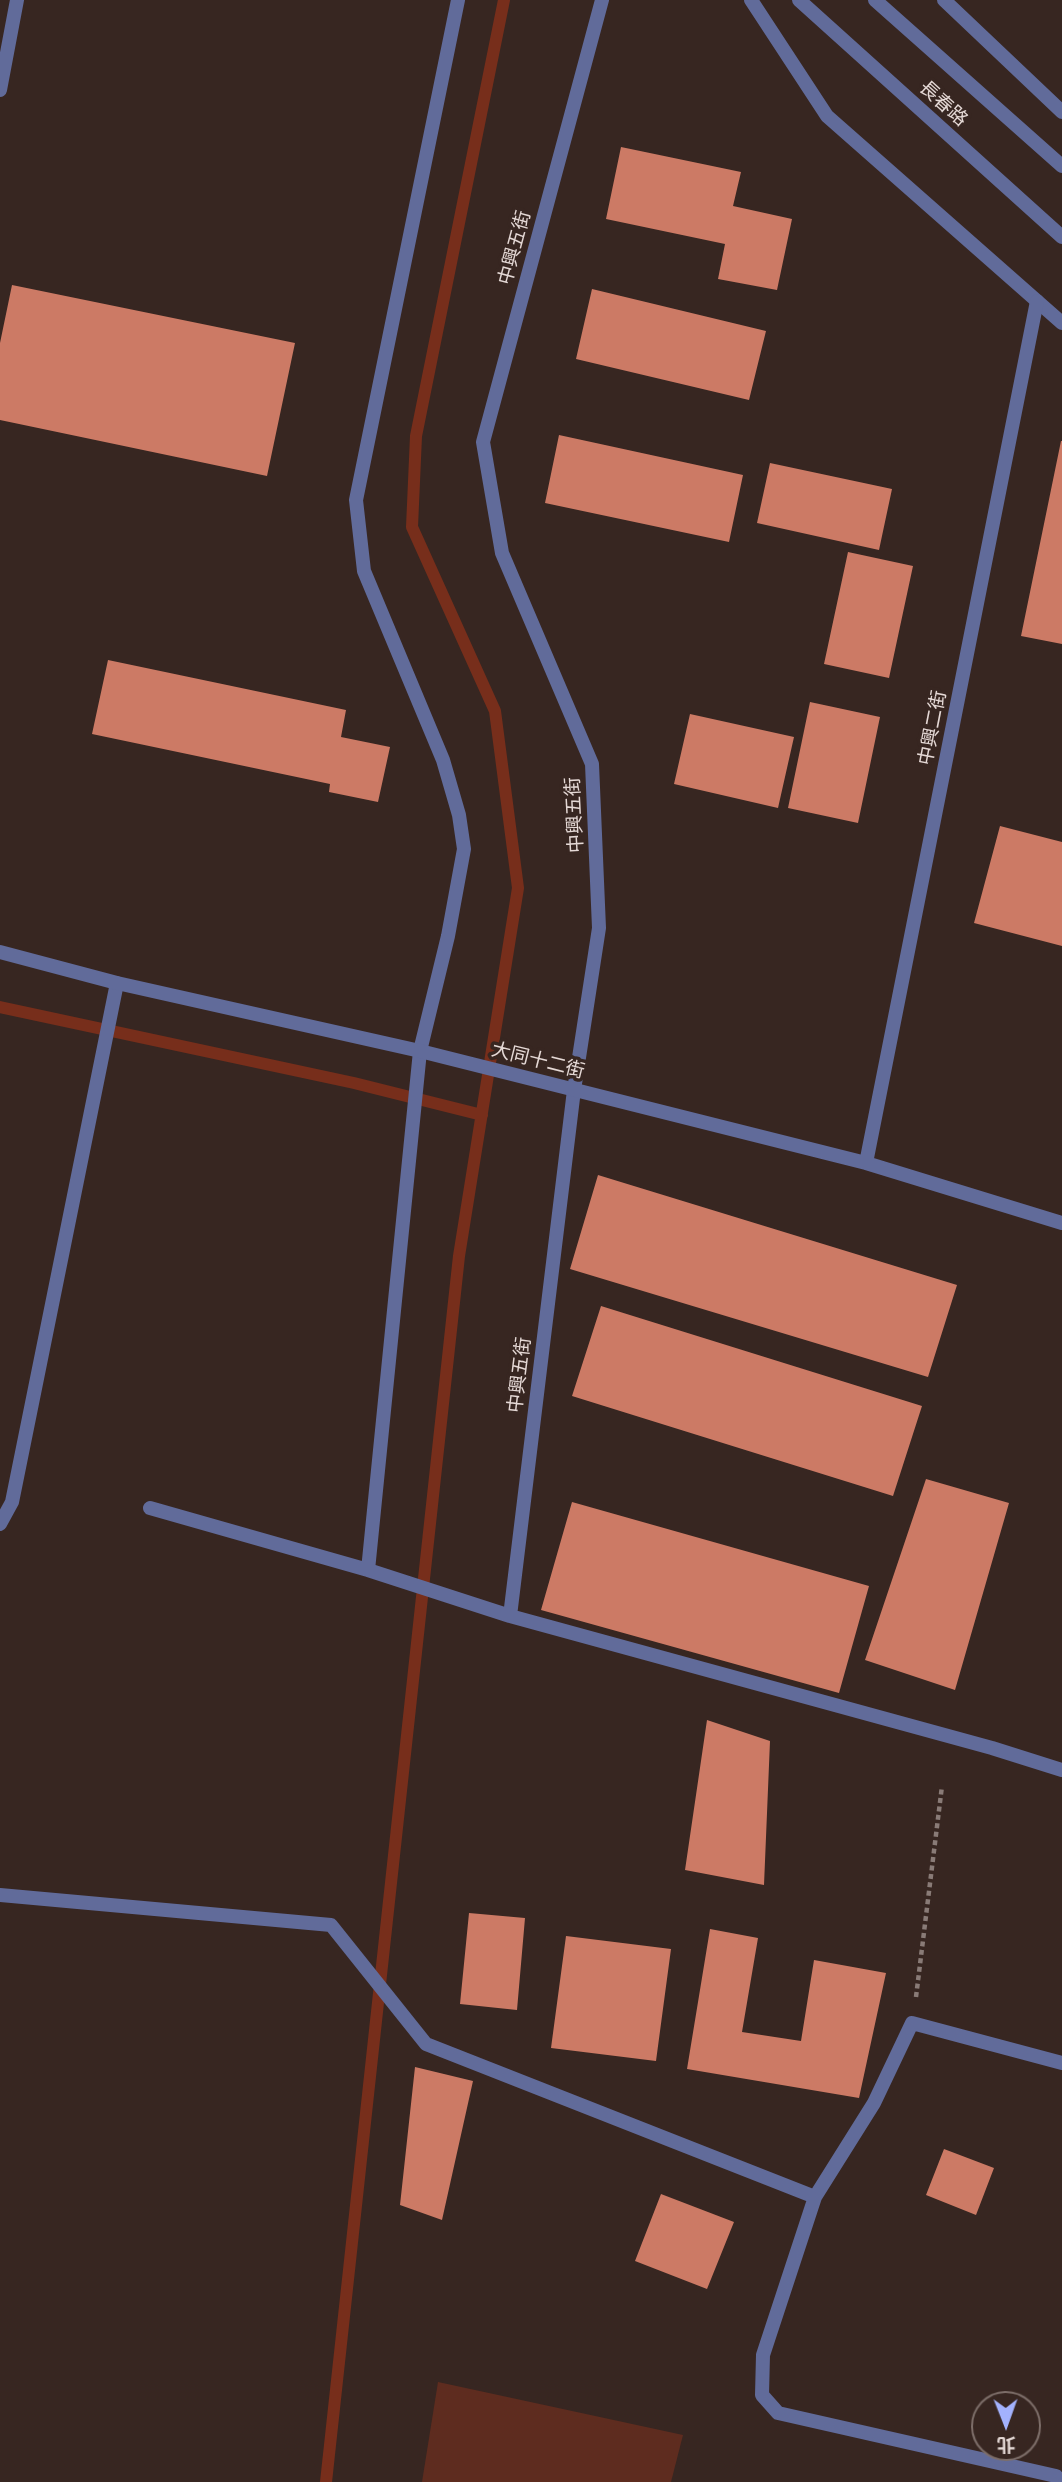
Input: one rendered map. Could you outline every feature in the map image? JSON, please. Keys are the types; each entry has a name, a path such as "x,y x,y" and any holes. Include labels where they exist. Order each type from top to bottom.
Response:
{"street":[{"path":"0,90 17,0"},
{"path":"368,1570 422,1052 464,849 443,760 364,571 356,500 458,0"},
{"name":"中興五街","path":"510,1616 572,1090 599,928 592,765 502,554 483,442 602,0"},
{"path":"751,0 827,116 1062,323"},
{"name":"長春路","path":"799,0 1062,237"},
{"name":"長春路","path":"875,0 1062,166"},
{"path":"944,0 1062,112"},
{"name":"中興二街","path":"866,1163 1037,301"},
{"name":"大同十二街","path":"0,952 117,983 422,1052 866,1163 1062,1223"},
{"path":"0,1524 12,1502 117,983"},
{"path":"150,1508 368,1570 510,1616 992,1748 1062,1770"},
{"path":"0,1895 331,1925 426,2044 815,2197"},
{"path":"1057,2482 1056,2476 778,2413 762,2395 763,2355 815,2197 874,2103 912,2023 1062,2063"}],"path":[{"path":"912,2023 942,1786"}],"shaded area":[{"path":"438,2382 683,2435 671,2482 422,2482"}],"building":[{"path":"621,147 741,172 733,206 792,219 777,290 718,279 725,244 606,219"},
{"path":"12,285 295,343 267,476 0,420 0,343"},
{"path":"592,289 766,331 749,400 576,359"},
{"path":"559,435 743,475 729,542 545,503"},
{"path":"1062,441 1062,644 1021,636"},
{"path":"770,463 892,489 879,550 757,523"},
{"path":"848,552 913,566 889,678 824,664"},
{"path":"108,660 346,710 341,737 390,747 378,802 329,792 330,784 92,734"},
{"path":"810,702 880,717 858,823 788,808"},
{"path":"690,714 794,737 778,808 674,784"},
{"path":"1000,826 1062,842 1062,946 974,923"},
{"path":"598,1175 957,1285 928,1377 570,1269"},
{"path":"601,1306 922,1406 893,1496 572,1396"},
{"path":"926,1479 1009,1503 955,1690 865,1660"},
{"path":"572,1502 869,1586 839,1693 541,1610"},
{"path":"707,1720 770,1741 764,1885 685,1870"},
{"path":"469,1913 525,1918 517,2010 460,2004"},
{"path":"710,1929 758,1938 742,2032 801,2041 814,1960 886,1973 859,2098 687,2069"},
{"path":"566,1936 671,1949 656,2061 551,2048"},
{"path":"415,2067 473,2081 442,2220 400,2205"},
{"path":"944,2149 994,2168 976,2215 926,2195"},
{"path":"661,2194 734,2222 707,2289 635,2261"}],"waterway":[{"path":"326,2482 459,1256 518,888 495,711 412,527 416,436 504,0"},
{"path":"0,1007 354,1083 482,1115"}]}
